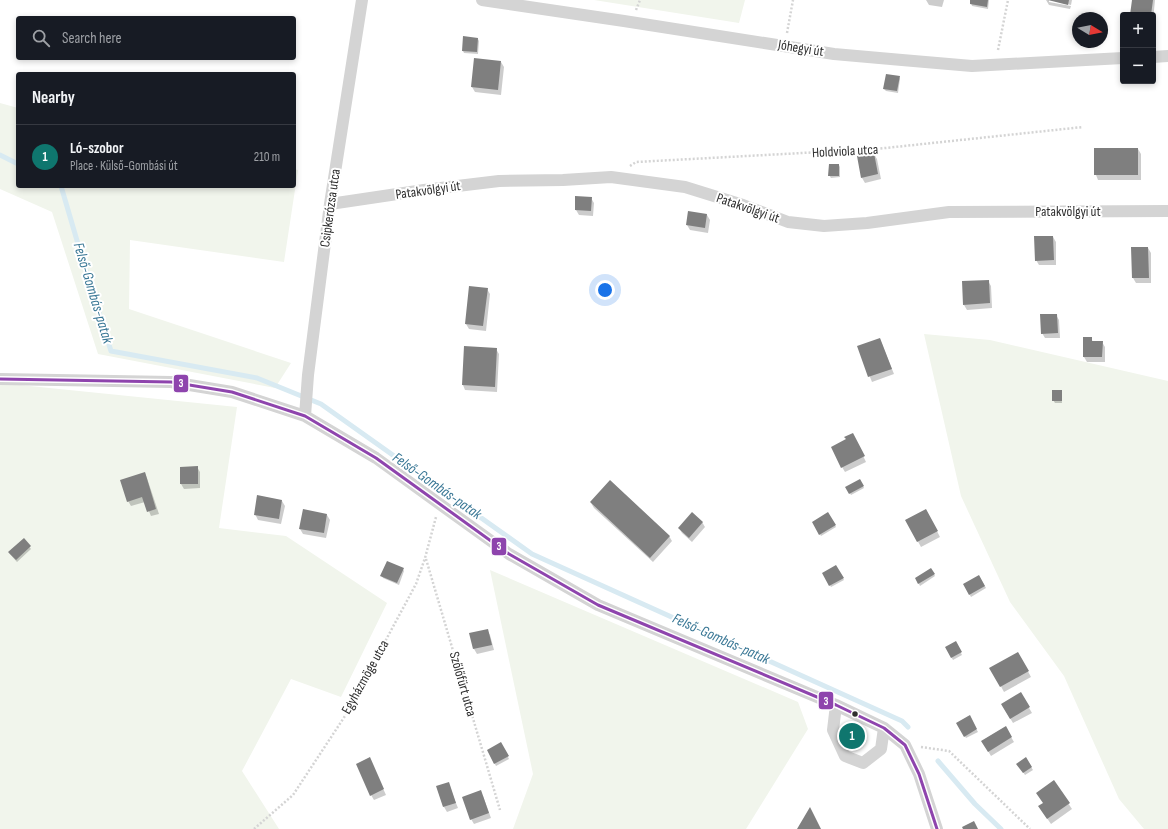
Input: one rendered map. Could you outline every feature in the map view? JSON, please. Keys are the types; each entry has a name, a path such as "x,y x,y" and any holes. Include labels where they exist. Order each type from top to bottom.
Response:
{"street":[{"name":"Csipkerózsa utca","path":"305,412 308,375 330,204 362,0"},
{"name":"Jóhegyi út","path":"482,0 784,45 834,54 972,66 1120,58"},
{"path":"1156,57 1168,56"},
{"name":"Patakvölgyi út","path":"330,204 499,181 563,180 611,177 685,187 743,205 788,222 824,226 867,223 949,212 1168,211"},
{"path":"0,379 170,382 232,392 305,412 376,458 509,554 598,605 836,705 884,728 905,745 919,774 937,829"},
{"path":"836,705 833,730 845,756 863,763 881,749 884,728"}],"path":[{"path":"784,45 793,0"},
{"path":"995,65 1008,0"},
{"name":"Holdviola utca","path":"611,177 636,162 876,149 1083,127"},
{"name":"Egyházmöge utca","path":"254,829 293,795 345,716 416,584 425,558 439,503"},
{"name":"Szőlőfürt utca","path":"425,558 500,810"},
{"path":"905,745 949,751 1030,829"}],"shaded area":[{"path":"594,0 745,0 739,23"},
{"path":"0,103 16,107 16,188 295,188 284,262 130,240 129,309 291,363 275,388 98,354 52,212 0,189"},
{"path":"296,170 298,170 296,183"},
{"path":"924,334 990,340 1168,381 1168,829 1144,829 1119,799 1064,676 1010,602 961,496"},
{"path":"0,383 237,407 219,528 286,536 387,603 341,697 291,679 242,771 279,829 0,829"},
{"path":"490,570 798,702 808,729 746,829 513,829 533,774"}],"building":[{"path":"970,0 988,0 987,7 970,4"},
{"path":"1048,0 1069,0 1068,5"},
{"path":"1132,0 1153,0 1151,12 1130,12"},
{"path":"463,36 478,38 477,52 462,51"},
{"path":"474,58 501,61 498,90 471,87"},
{"path":"886,74 900,76 897,91 883,89"},
{"path":"1094,148 1138,148 1138,175 1094,175"},
{"path":"874,153 878,174 861,178 857,156"},
{"path":"829,164 839,164 839,176 828,176"},
{"path":"575,196 592,197 591,211 575,210"},
{"path":"688,211 707,214 705,228 686,225"},
{"path":"1034,236 1053,236 1054,260 1035,261"},
{"path":"1131,247 1148,247 1149,278 1132,278"},
{"path":"989,280 990,303 963,305 962,281"},
{"path":"469,286 488,288 483,326 465,324"},
{"path":"1040,314 1057,314 1058,333 1041,334"},
{"path":"1083,337 1092,337 1092,341 1103,341 1102,357 1083,357"},
{"path":"880,338 892,369 868,377 857,346"},
{"path":"464,346 497,348 495,387 462,385"},
{"path":"1052,390 1062,390 1062,401 1052,401"},
{"path":"853,433 865,456 841,468 831,447 846,439 844,437"},
{"path":"198,466 198,484 180,484 180,467"},
{"path":"145,472 156,509 147,512 142,497 127,502 120,480"},
{"path":"860,479 864,486 849,494 845,487"},
{"path":"610,480 670,536 650,558 590,502"},
{"path":"257,495 282,500 279,519 254,515"},
{"path":"303,509 327,514 324,533 299,529"},
{"path":"926,509 938,531 917,542 905,520"},
{"path":"692,512 703,522 689,538 678,528"},
{"path":"828,512 836,525 819,535 812,522"},
{"path":"24,538 31,546 16,560 8,552"},
{"path":"387,561 404,568 397,583 380,576"},
{"path":"836,565 844,578 829,586 822,573"},
{"path":"931,568 935,574 918,584 915,578"},
{"path":"979,575 985,586 969,595 963,584"},
{"path":"488,629 492,645 473,649 469,633"},
{"path":"956,641 962,652 951,658 945,647"},
{"path":"1018,652 1029,671 1000,687 989,668"},
{"path":"1021,692 1030,707 1010,719 1001,704"},
{"path":"970,715 977,729 964,737 956,723"},
{"path":"1006,726 1012,737 988,752 981,741"},
{"path":"501,742 509,756 494,764 487,750"},
{"path":"370,757 384,789 370,796 356,764"},
{"path":"1026,757 1032,767 1023,773 1016,764"},
{"path":"1054,780 1070,803 1047,819 1038,806 1043,803 1036,793"},
{"path":"449,782 456,803 443,807 436,786"},
{"path":"481,790 489,813 470,820 462,797"},
{"path":"810,807 821,829 797,829"},
{"path":"974,821 978,829 963,829 962,827"}],"waterway":[{"name":"Felső-Gombás-patak","path":"0,155 16,163"},
{"name":"Felső-Gombás-patak","path":"62,188 111,351 257,378 321,404 532,554 902,721 908,727"},
{"name":"Felső-Gombás-patak","path":"938,761 975,804 1001,829"}],"transit line":[{"name":"3","path":"0,379 171,382 232,392 305,416 376,458 509,554 598,605 836,705 884,728 905,745 919,774 937,829"}],"place":[{"name":"Ló-szobor","path":"852,736"}]}
